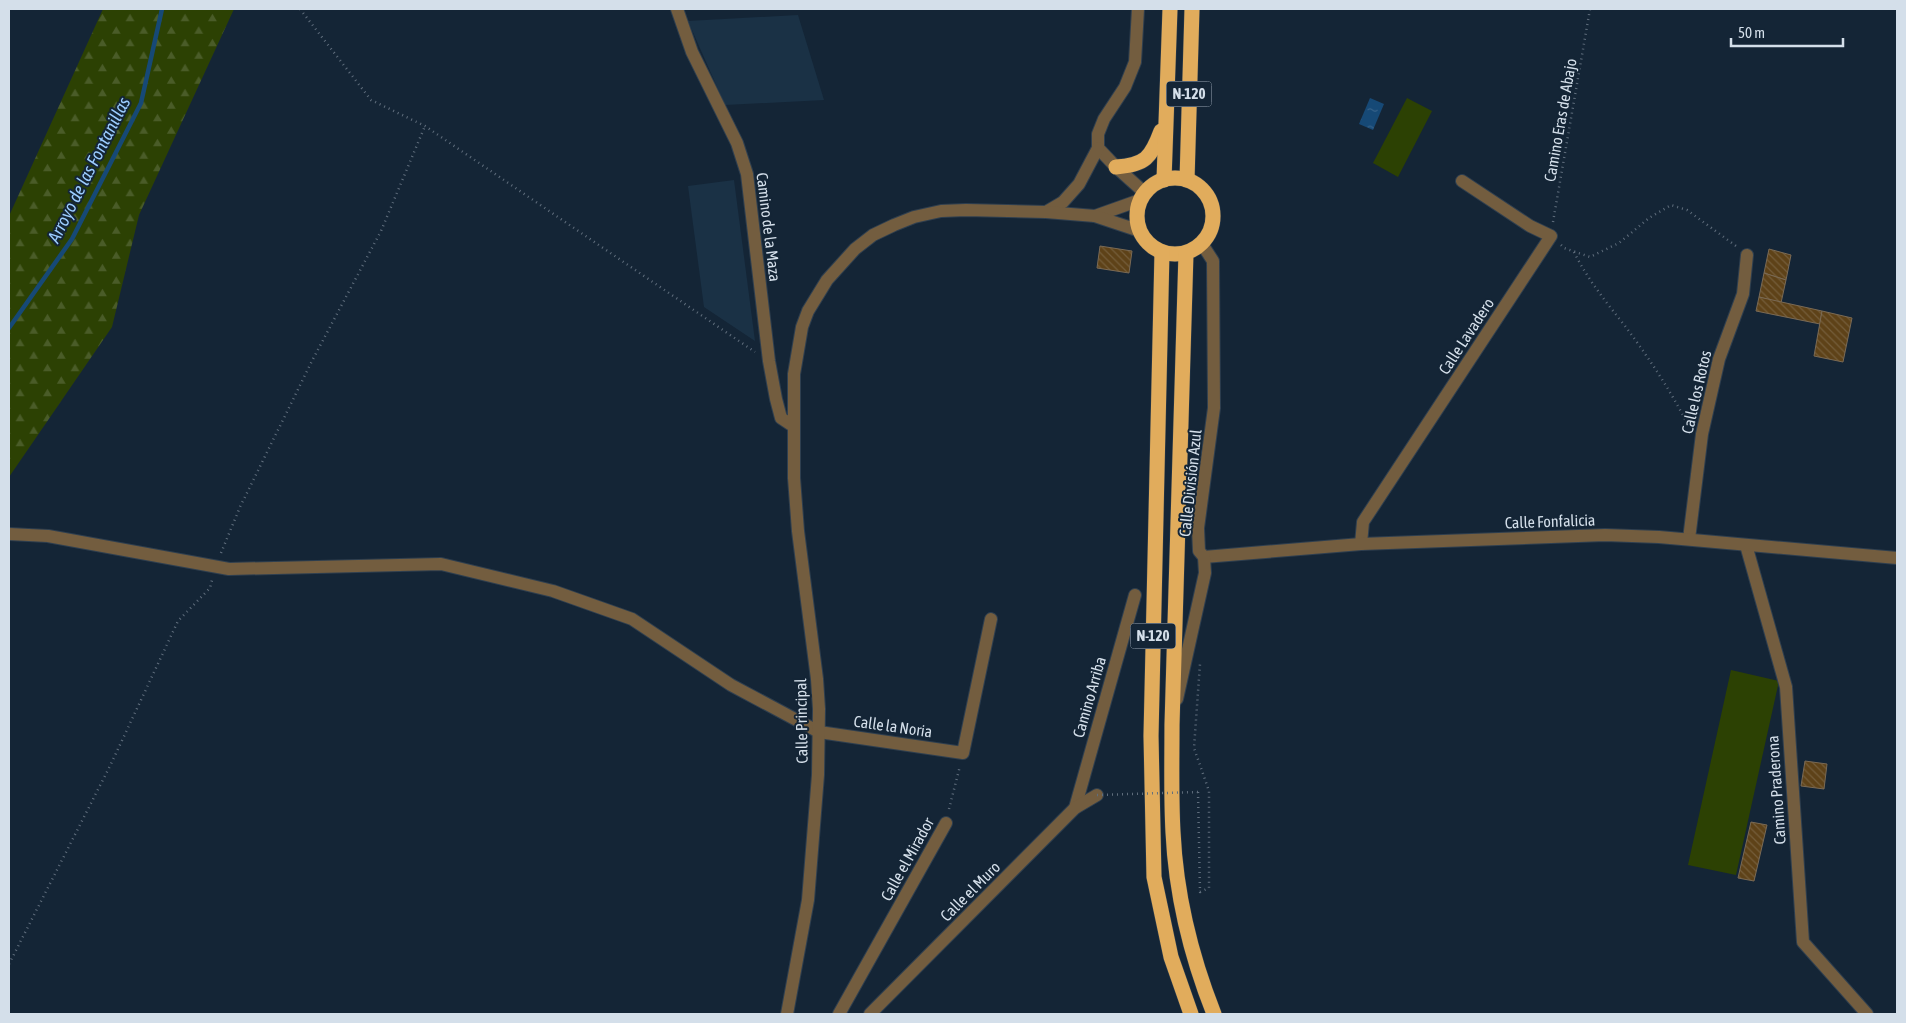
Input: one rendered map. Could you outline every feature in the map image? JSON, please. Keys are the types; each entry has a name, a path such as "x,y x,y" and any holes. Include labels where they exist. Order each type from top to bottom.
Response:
{"highway":[{"name":"N-120","path":"1164,180 1170,9"},
{"name":"N-120","path":"1187,180 1192,9"},
{"path":"1116,167 1132,166 1145,160 1155,148 1167,115"},
{"path":"1172,178 1187,180 1204,192 1212,209 1211,229 1202,244 1186,253 1162,252 1148,244 1140,231 1136,216 1142,196 1156,183 1164,180 1172,178"},
{"name":"N-120","path":"1162,252 1150,736 1154,877 1172,957 1191,1014"},
{"name":"N-120","path":"1186,253 1172,725 1172,808 1177,876 1190,943 1200,979 1214,1014"}],"street":[{"name":"Camino de la Maza","path":"677,9 692,52 737,142 747,174 769,361 781,418 793,426"},
{"path":"1046,212 1063,202 1079,184 1098,148 1098,134 1104,119 1125,88 1135,62 1138,9"},
{"path":"1095,216 1142,196 1098,148"},
{"path":"1462,181 1530,226 1551,236"},
{"name":"Calle Principal","path":"787,1014 809,891 818,775 819,732 817,679 796,514 794,478 794,374 802,327 815,297 855,248 873,235 894,224 941,211 966,210 1046,212 1095,216"},
{"path":"1095,216 1140,231"},
{"name":"Calle Lavadero","path":"1361,544 1363,522 1551,236"},
{"name":"Calle División Azul","path":"1172,725 1204,573 1204,557 1199,551 1198,528 1210,448 1215,384 1213,260 1202,244"},
{"name":"Calle los Rotos","path":"1689,539 1702,434 1719,359 1743,294 1747,255"},
{"path":"9,534 48,536 229,570 442,564 553,592 632,619 731,685 819,732"},
{"name":"Calle Fonfalicia","path":"1204,557 1361,544 1605,535 1689,539 1897,558"},
{"name":"Camino Praderona","path":"1746,545 1786,687 1803,942 1866,1014"},
{"name":"Camino Arriba","path":"1075,808 1135,595"},
{"path":"963,752 991,619"},
{"name":"Calle la Noria","path":"819,732 963,752"},
{"name":"Calle el Muro","path":"870,1014 1075,808 1097,795"},
{"name":"Calle el Mirador","path":"839,1014 946,823"}],"path":[{"path":"300,9 371,100 425,126 769,361"},
{"name":"Camino Eras de Abajo","path":"1551,236 1590,9"},
{"path":"9,964 111,764 178,621 210,588 215,567 240,507 304,377 381,231 425,126"},
{"path":"1551,236 1564,248 1590,257 1619,243 1649,218 1671,205 1687,210 1747,255"},
{"path":"1574,251 1600,295 1626,327 1662,378 1689,427"},
{"path":"1097,795 1198,792 1200,892 1208,888 1209,791 1194,748 1200,659"},
{"name":"Calle el Mirador","path":"946,823 963,752"}],"shaded area":[{"path":"798,15 824,100 725,105 688,21"},
{"path":"734,180 755,341 704,307 688,186"}],"green space":[{"path":"103,9 234,9 139,215 112,327 9,477 9,216"},
{"path":"1407,98 1432,111 1398,177 1373,163"},
{"path":"1731,670 1779,681 1736,875 1688,865"}],"water":[{"path":"1370,98 1384,104 1373,130 1359,124"}],"building":[{"path":"1100,246 1132,251 1129,273 1097,268"},
{"path":"1769,249 1791,255 1786,280 1764,273"},
{"path":"1764,273 1786,280 1781,303 1759,297"},
{"path":"1759,297 1822,311 1820,324 1756,311"},
{"path":"1822,311 1852,318 1843,362 1814,356"},
{"path":"1805,761 1827,764 1824,789 1801,786"},
{"path":"1751,822 1767,825 1754,881 1738,878"}],"waterway":[{"name":"Arroyo de las Fontanillas","path":"9,328 72,239 141,103 162,9"}]}
